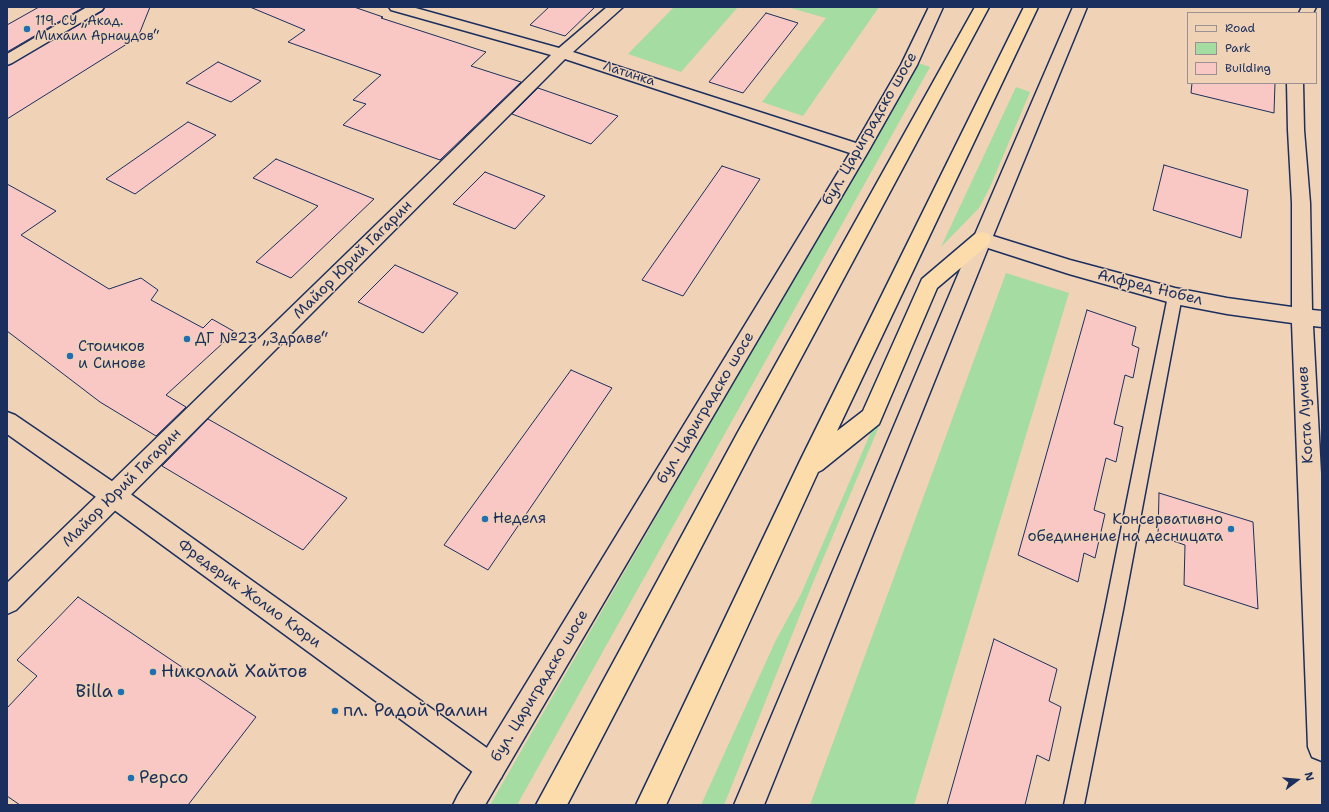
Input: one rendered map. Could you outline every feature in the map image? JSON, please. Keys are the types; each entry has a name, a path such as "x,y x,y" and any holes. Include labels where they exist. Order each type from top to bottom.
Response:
{"highway":[{"path":"551,805 746,438 982,7"},
{"path":"651,805 808,468 1031,7"},
{"path":"808,468 871,417 929,284 982,240"}],"street":[{"path":"7,60 97,7"},
{"name":"Латинка","path":"396,7 632,74 860,150"},
{"name":"Майор Юрий Гагарин","path":"7,601 561,54 616,7"},
{"name":"бул. Цариградско шосе","path":"468,805 860,150 909,65 936,7"},
{"path":"749,805 982,240 1080,7"},
{"name":"Коста Лулчев","path":"1295,84 1296,130 1301,203 1312,317 1322,747"},
{"name":"Алфред Нобел","path":"982,240 1069,267 1175,296 1227,306 1312,317"},
{"name":"Фредерик Жолио Кюри","path":"7,422 114,496 491,768"}],"lane":[{"path":"1074,805 1114,610 1175,296"}],"green space":[{"path":"674,7 738,7 681,72 628,54"},
{"path":"787,7 879,7 803,116 762,102 826,18"},
{"path":"918,63 930,67 517,805 490,805"},
{"path":"1016,87 1030,92 990,187 979,208 941,247"},
{"path":"1006,273 1069,293 914,805 810,805"},
{"path":"928,300 932,301 812,585 724,805 701,805 775,642 801,594"}],"building":[{"name":"119. СУ „Акад. Михаил Арнаудов“","path":"39,7 84,7 7,52 7,25"},
{"path":"105,7 150,7 138,37 7,119 7,66 103,11"},
{"path":"250,7 354,7 383,17 381,18 486,52 471,66 521,82 440,160 343,125 366,104 353,100 381,75 288,42 305,30"},
{"path":"549,7 595,7 565,36 530,25"},
{"path":"766,13 798,23 743,93 709,82"},
{"path":"218,62 261,81 231,102 186,83"},
{"path":"1192,84 1275,84 1274,113 1191,93"},
{"path":"538,88 618,116 591,144 512,114"},
{"path":"188,122 216,135 135,194 106,179"},
{"path":"276,159 374,199 291,278 256,262 318,206 253,178"},
{"path":"1164,165 1248,190 1241,238 1153,210"},
{"path":"722,166 760,179 683,296 642,280"},
{"path":"485,172 545,196 515,229 453,204"},
{"path":"7,184 56,211 21,235 109,289 141,278 158,290 151,300 203,328 212,319 235,332 166,395 186,407 156,436 100,402 7,331"},
{"path":"395,265 458,293 423,333 358,302"},
{"path":"1087,310 1136,327 1132,345 1139,348 1133,378 1125,375 1114,424 1123,427 1116,462 1106,458 1094,510 1105,514 1095,558 1084,553 1078,582 1018,555"},
{"path":"571,370 612,388 488,570 444,545"},
{"path":"208,419 347,498 303,550 162,466"},
{"path":"1159,493 1253,522 1258,609 1184,585 1185,545 1158,536"},
{"name":"Billa","path":"78,597 256,717 188,805 20,805 7,796 7,708 37,676 17,660"},
{"path":"994,639 1057,669 1049,701 1061,707 1049,761 1037,755 1025,805 947,805"}],"place":[{"name":"119. СУ „Акад. Михаил Арнаудов“","path":"27,29"},
{"name":"ДГ №23 „Здраве“","path":"187,339"},
{"name":"Стоичков и Синове","path":"70,356"},
{"name":"Неделя","path":"485,519"},
{"name":"Консервативно обединение на десницата","path":"1231,529"},
{"name":"Николай Хайтов","path":"153,672"},
{"name":"Billa","path":"121,692"},
{"name":"пл. Радой Ралин","path":"335,711"},
{"name":"Pepco","path":"131,778"}]}
